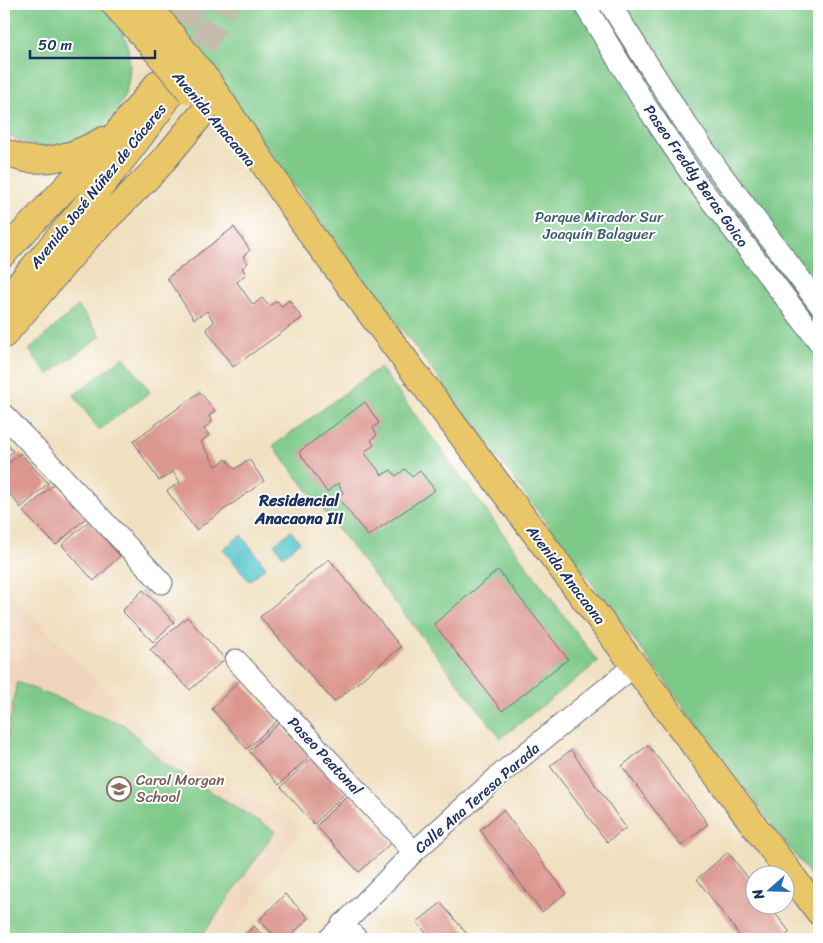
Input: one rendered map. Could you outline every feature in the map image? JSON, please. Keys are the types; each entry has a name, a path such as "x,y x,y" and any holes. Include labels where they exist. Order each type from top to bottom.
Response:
{"main road":[{"name":"Avenida Anacaona","path":"146,4 156,32 190,90 313,237 819,912"},
{"name":"Avenida Anacaona","path":"114,6 156,32"},
{"name":"Avenida José Núñez de Cáceres","path":"4,253 117,133 190,90"},
{"name":"Avenida José Núñez de Cáceres","path":"4,302 152,121 190,90"},
{"path":"4,335 85,240 157,168 190,90"},
{"path":"4,152 27,159 57,159 86,149 117,133"}],"street":[{"name":"Paseo Freddy Beras Goico","path":"584,4 646,106 696,181 819,342"},
{"name":"Paseo Freddy Beras Goico","path":"610,4 678,112 717,168 819,304"},
{"path":"4,415 162,584"},
{"name":"Paseo Peatonal","path":"236,660 414,852"},
{"name":"Calle Ana Teresa Parada","path":"336,932 414,852 503,772 634,666"},
{"path":"336,932 357,939"}],"shaded area":[{"name":"Carol Morgan School","path":"4,588 167,752 302,827 226,939 4,939"}],"green space":[{"path":"4,4 99,4 116,22 127,44 130,64 128,82 123,100 114,115 102,128 87,138 70,144 50,147 26,143 14,139 4,132"},
{"name":"Parque Mirador Sur Joaquín Balaguer","path":"157,4 819,4 819,887 166,14"},
{"path":"78,306 101,336 48,375 29,350"},
{"path":"124,357 150,392 99,430 74,395"},
{"path":"380,367 598,662 501,738 273,446"},
{"name":"Carol Morgan School","path":"17,682 124,725 164,763 275,831 200,939 4,939 4,753"}],"water":[{"path":"291,531 300,542 283,556 274,544"},
{"path":"241,535 266,567 249,581 223,549"}],"building":[{"path":"234,227 250,250 243,256 248,263 242,268 246,274 237,282 253,305 262,298 269,306 277,301 282,306 289,300 302,318 233,367 206,329 214,322 207,311 194,319 167,278"},
{"path":"200,392 215,411 209,416 212,422 204,429 209,435 201,442 216,466 226,459 235,469 249,459 264,481 196,530 167,491 180,482 173,472 159,481 133,441"},
{"path":"365,402 379,423 373,428 377,435 371,440 374,445 364,452 382,475 391,470 396,476 405,469 412,477 420,471 435,490 368,536 337,497 343,493 338,483 327,492 299,452"},
{"path":"4,441 13,451 4,461"},
{"path":"20,453 48,483 21,508 4,487 4,468"},
{"path":"54,484 86,518 56,545 23,512"},
{"path":"89,521 120,556 94,581 62,545"},
{"path":"329,559 401,647 334,702 260,617"},
{"path":"498,570 568,659 502,711 434,624"},
{"path":"143,590 174,622 153,642 122,611"},
{"path":"187,617 225,659 190,690 150,650"},
{"path":"240,680 277,721 247,749 212,709"},
{"path":"279,723 309,757 279,785 249,751"},
{"path":"648,745 708,824 681,846 622,766"},
{"path":"571,750 626,828 607,842 550,766"},
{"path":"312,758 345,793 314,824 281,787"},
{"path":"348,794 392,842 359,872 316,826"},
{"path":"503,810 566,893 542,912 480,830"},
{"path":"728,852 746,875 746,916 777,916 790,932 782,939 742,939 697,879"},
{"path":"285,894 309,918 287,939 278,939 259,920"},
{"path":"441,903 471,939 431,939 417,922"},
{"path":"254,926 266,939 240,939"}],"tunnel":[{"path":"168,60 193,4"},
{"path":"180,78 221,16 226,4"}],"place":[{"name":"Carol Morgan School","path":"119,789"}],"district":[{"name":"Residencial Anacaona III","path":"299,509"}]}
